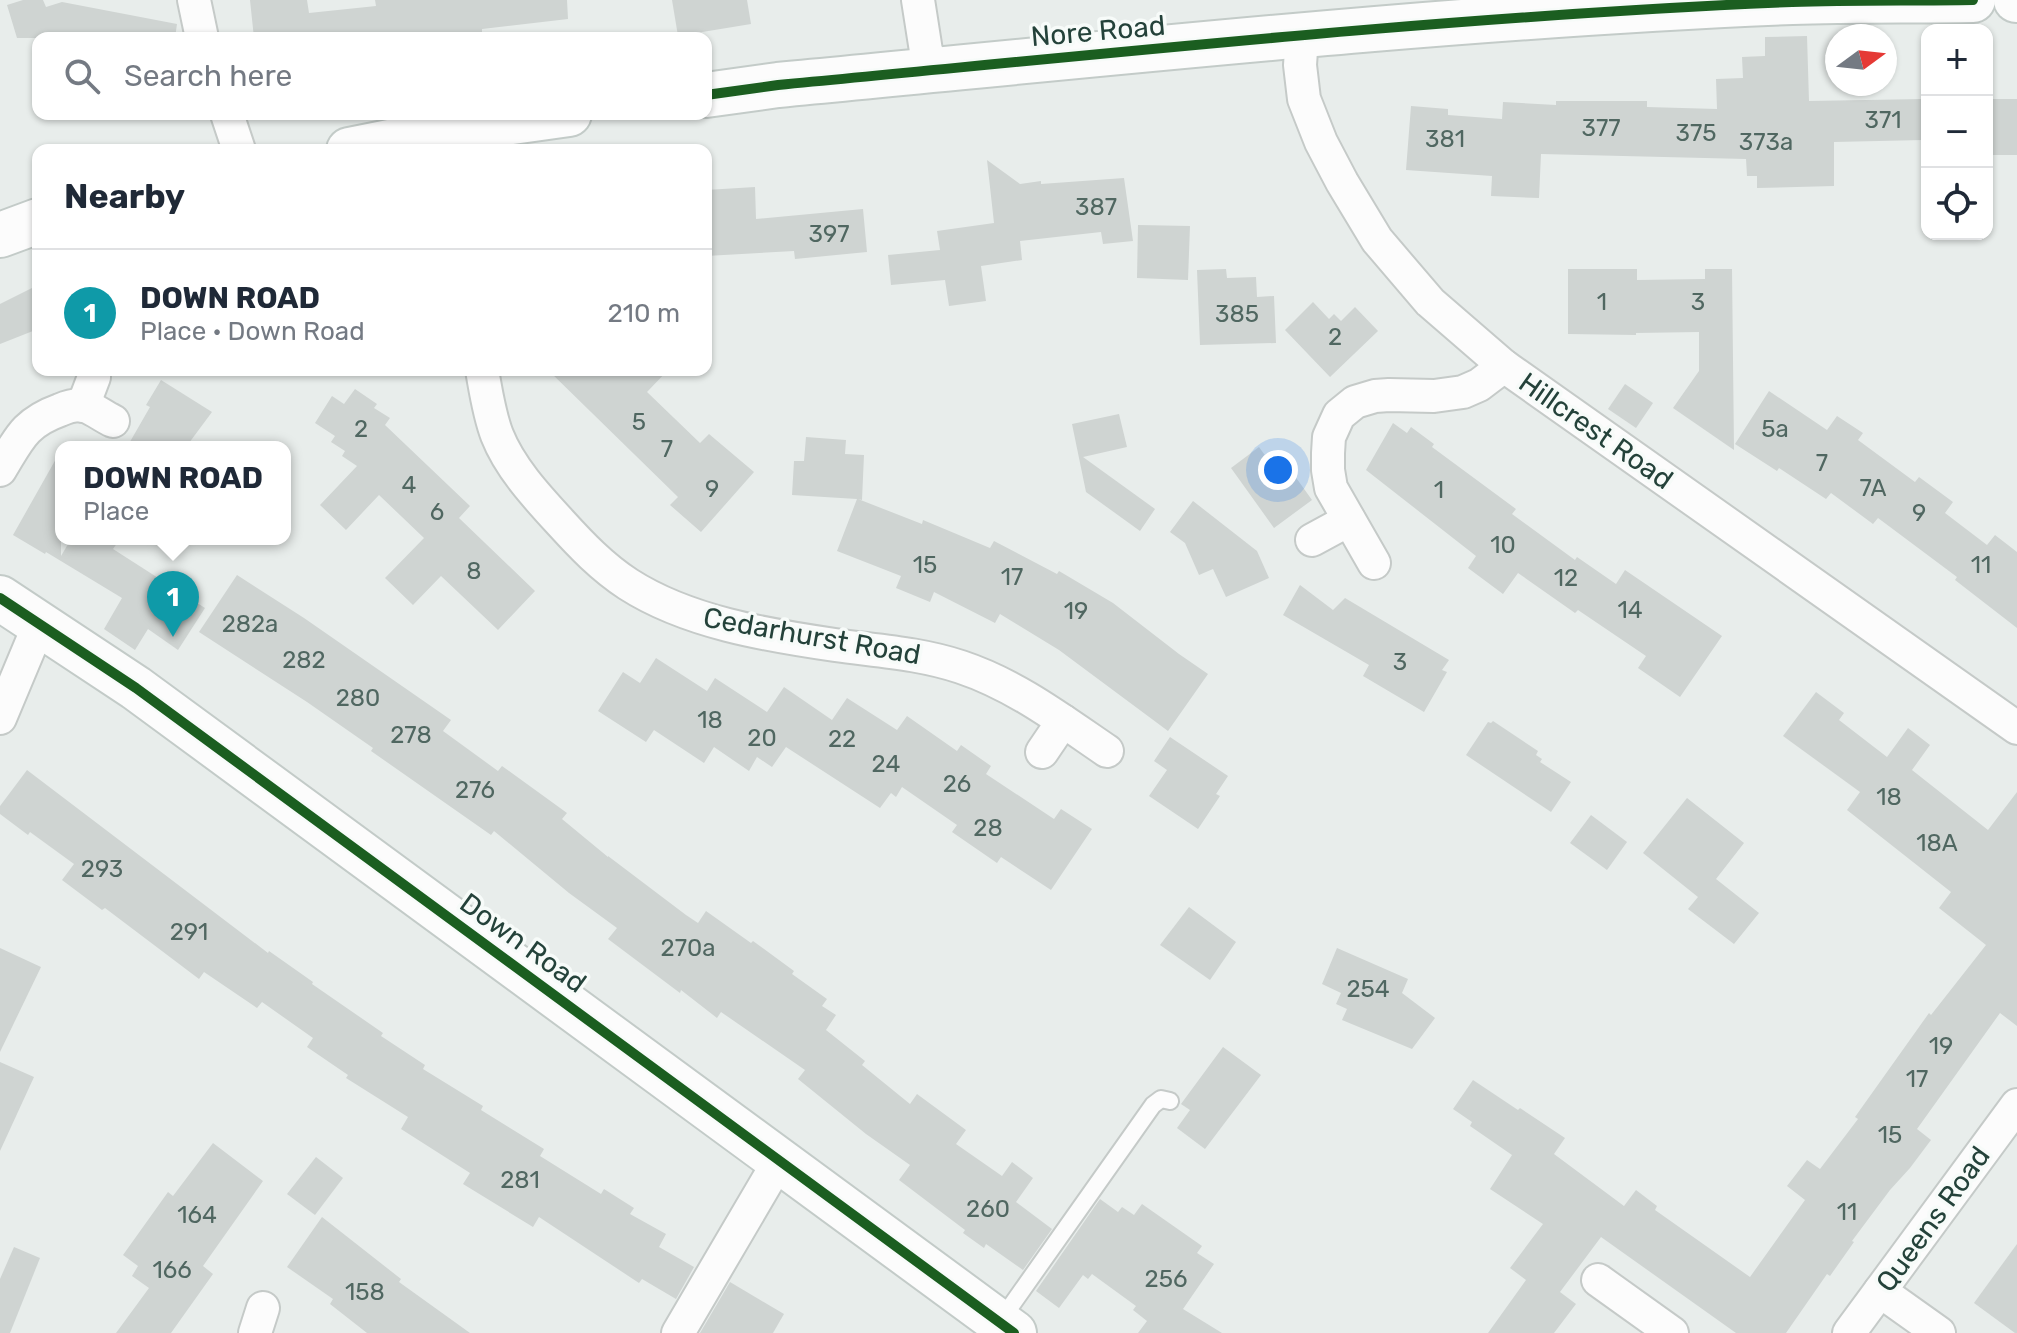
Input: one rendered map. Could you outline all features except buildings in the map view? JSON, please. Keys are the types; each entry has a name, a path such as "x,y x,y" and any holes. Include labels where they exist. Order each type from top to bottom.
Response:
{"street":[{"path":"194,0 201,32"},
{"path":"918,0 926,51 936,71"},
{"name":"Nore Road","path":"712,94 778,85 1302,36 1388,14 1973,0"},
{"name":"Hillcrest Road","path":"1302,36 1300,65 1304,99 1321,142 1377,240 1430,302 1504,366 2017,728"},
{"path":"229,120 237,144"},
{"path":"415,144 541,120"},
{"path":"0,235 32,223"},
{"path":"1374,563 1331,488 1329,437 1339,415 1355,402 1375,396 1434,396 1463,392 1479,385 1504,366"},
{"name":"Cedarhurst Road","path":"483,376 494,425 510,460 583,548 629,584 688,613 767,634 906,653 961,667 1020,693 1107,751"},
{"path":"0,470 22,435 35,421 66,408 89,391 113,421"},
{"path":"1312,540 1349,520"},
{"name":"Down Road","path":"0,598 136,688 1007,1328"},
{"path":"0,718 39,625"},
{"path":"1042,752 1063,721"},
{"name":"Queens Road","path":"1849,1333 2017,1105"},
{"path":"678,1333 779,1161"},
{"path":"1598,1280 1672,1333"},
{"path":"1880,1291 1939,1333"}],"lane":[{"path":"1007,1328 1153,1105 1161,1099 1170,1101"}],"cycle path":[{"path":"712,94 1158,48 1538,16 1792,2 1973,0"},
{"path":"0,598 136,688 1014,1333"}],"place":[{"name":"DOWN ROAD","path":"173,637"}]}
